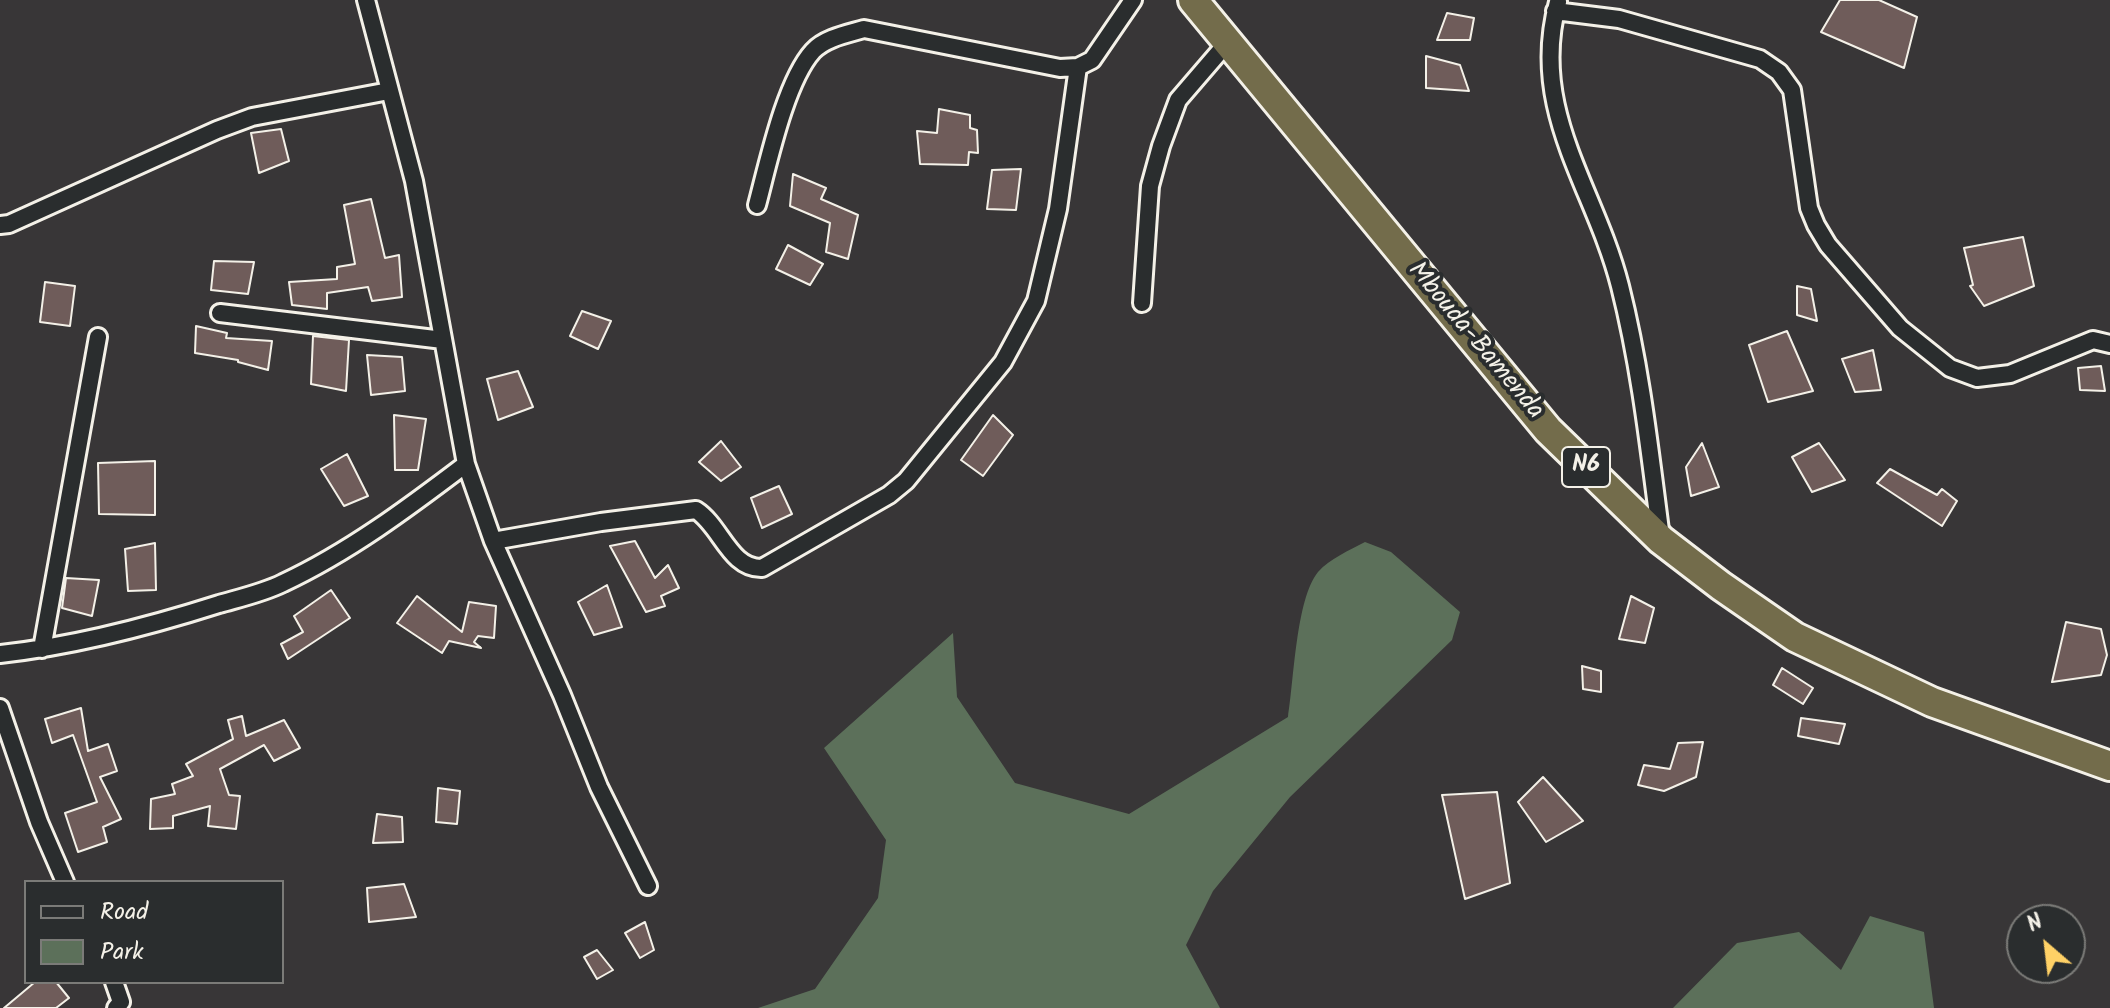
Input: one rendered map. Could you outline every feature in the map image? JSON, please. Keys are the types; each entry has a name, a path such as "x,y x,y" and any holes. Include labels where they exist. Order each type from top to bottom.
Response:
{"highway":[{"name":"Mbouda-Bamenda","path":"1193,0 1548,430 1661,540 1795,637 1932,702 2110,766"}],"street":[{"path":"366,0 414,181 466,464 493,541 562,695 599,787 648,886"},
{"path":"757,205 789,99 803,66 814,49 835,37 864,29 1060,68 1078,67 1092,60 1133,0"},
{"path":"1661,540 1642,386 1620,284 1557,118 1549,59 1557,5 1619,19 1760,59 1779,72 1792,90 1809,208 1816,225 1828,245 1900,328 1950,368 1977,378 2010,374 2093,340 2110,344"},
{"path":"1142,303 1150,186 1161,146 1178,100 1227,43"},
{"path":"493,541 601,522 696,510 707,517 741,563 751,569 762,568 889,495 906,481 1003,362 1036,301 1058,209 1078,67"},
{"path":"0,225 9,224 241,121 389,91"},
{"path":"220,313 443,340"},
{"path":"42,649 98,337"},
{"path":"0,654 42,649 170,620 282,584 386,525 466,464"},
{"path":"0,708 39,822 64,880"},
{"path":"115,984 121,1002 116,1008"}],"green space":[{"path":"1365,542 1391,552 1460,612 1452,640 1290,797 1213,891 1186,945 1220,1008 758,1008 815,989 878,898 886,840 824,748 953,633 957,697 1015,783 1129,814 1288,717 1300,620 1311,585 1318,572 1328,563"},
{"path":"1870,916 1924,932 1934,1008 1673,1008 1737,943 1799,932 1841,970"}],"building":[{"path":"1840,0 1879,0 1917,17 1904,68 1821,32"},
{"path":"1447,13 1474,18 1470,40 1437,40"},
{"path":"1426,56 1460,65 1469,91 1426,88"},
{"path":"939,109 970,115 970,128 977,130 978,153 969,152 968,165 920,164 917,131 937,133"},
{"path":"281,129 289,161 259,173 251,133"},
{"path":"1021,169 1016,210 987,209 992,170"},
{"path":"793,174 826,188 821,199 858,215 848,259 826,252 830,223 790,206"},
{"path":"371,199 385,258 399,255 402,297 372,301 368,287 327,293 327,309 292,305 289,282 337,279 337,267 355,264 344,205"},
{"path":"2023,237 2034,286 1984,306 1970,286 1973,285 1964,248"},
{"path":"788,245 823,264 810,285 776,269"},
{"path":"214,261 254,262 248,294 211,290"},
{"path":"45,282 75,286 70,326 40,322"},
{"path":"1797,286 1811,289 1817,321 1797,315"},
{"path":"582,311 611,321 598,349 570,336"},
{"path":"196,326 227,333 226,338 272,341 268,370 238,360 195,353"},
{"path":"1787,331 1813,391 1768,402 1749,345"},
{"path":"313,336 349,340 346,391 311,384"},
{"path":"1873,350 1881,390 1855,392 1842,359"},
{"path":"367,355 402,357 405,391 371,395"},
{"path":"2101,366 2105,391 2080,390 2078,368"},
{"path":"518,371 533,407 498,420 487,379"},
{"path":"394,415 426,419 418,470 395,470"},
{"path":"993,415 1013,435 983,476 961,460"},
{"path":"721,441 741,467 721,481 699,462"},
{"path":"1702,443 1719,487 1691,496 1686,467"},
{"path":"1819,443 1845,480 1812,492 1792,457"},
{"path":"347,454 368,496 344,506 321,469"},
{"path":"155,461 155,515 99,514 98,463"},
{"path":"1890,469 1937,495 1942,489 1957,501 1942,526 1877,483"},
{"path":"779,486 792,514 762,528 751,498"},
{"path":"635,541 655,578 668,565 679,588 661,596 665,606 646,612 610,546"},
{"path":"155,543 156,590 128,591 125,549"},
{"path":"66,578 99,580 92,616 62,608"},
{"path":"607,585 622,627 594,635 578,602"},
{"path":"331,590 350,618 288,659 281,644 303,632 294,616"},
{"path":"417,596 462,632 469,602 496,606 494,638 478,636 474,642 481,648 449,641 442,653 397,623"},
{"path":"1631,596 1654,608 1645,643 1619,639"},
{"path":"2066,622 2101,629 2107,655 2101,675 2052,682"},
{"path":"1582,666 1601,671 1601,692 1583,689"},
{"path":"1782,668 1813,688 1803,704 1773,685"},
{"path":"81,708 88,751 108,744 117,771 100,777 121,819 103,827 107,842 78,852 65,813 97,802 73,735 52,743 45,719"},
{"path":"242,716 246,736 284,720 300,748 274,761 264,745 220,769 229,795 240,796 236,829 208,826 210,806 173,816 173,828 150,829 151,799 175,794 172,784 193,776 186,764 233,739 228,720"},
{"path":"1801,718 1845,724 1839,744 1798,736"},
{"path":"1703,742 1696,777 1664,791 1638,785 1644,765 1670,769 1678,743"},
{"path":"1543,777 1583,821 1546,842 1518,802"},
{"path":"438,788 460,791 457,824 436,822"},
{"path":"1497,792 1510,883 1465,899 1442,795"},
{"path":"377,814 402,817 403,842 373,843"},
{"path":"404,884 416,917 369,922 367,888"},
{"path":"645,922 654,950 640,958 625,933"},
{"path":"597,950 613,970 597,979 584,957"},
{"path":"33,984 58,984 69,998 56,1008 4,1008"}]}
